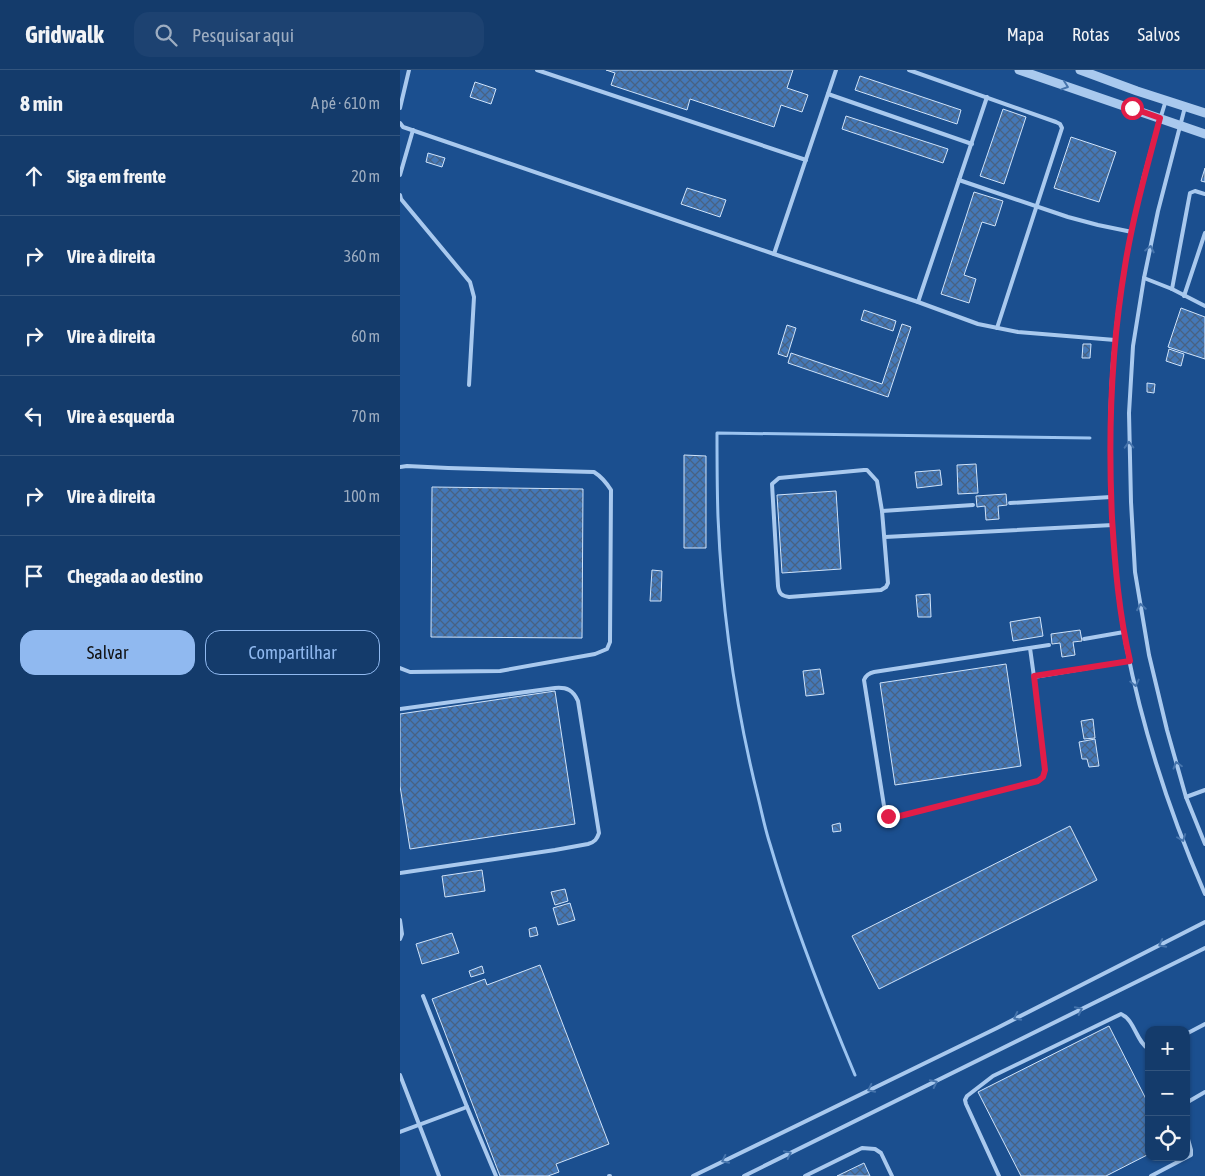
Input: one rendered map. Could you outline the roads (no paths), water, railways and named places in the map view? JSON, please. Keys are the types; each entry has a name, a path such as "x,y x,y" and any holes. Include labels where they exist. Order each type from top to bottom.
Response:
{"street":[{"path":"1019,70 1205,134"},
{"path":"1080,70 1205,113"}],"lane":[{"path":"400,108 409,70"},
{"path":"537,70 806,160"},
{"path":"774,254 836,70"},
{"path":"909,70 1060,124 1062,131 997,328"},
{"path":"828,94 972,144"},
{"path":"918,302 987,97"},
{"path":"1166,100 1140,191 1125,265 1115,340 1111,410 1111,497 1114,559 1124,632 1144,726 1166,797 1205,894"},
{"path":"1186,106 1158,212 1144,278 1133,346 1129,413 1131,502 1136,572 1149,656 1186,797 1205,844"},
{"path":"400,123 403,127 978,324 1018,332 1115,340"},
{"path":"400,175 413,130"},
{"path":"959,180 1098,226 1132,232"},
{"path":"1172,289 1190,193 1195,191 1205,194"},
{"path":"400,195 401,199 470,282 474,297 469,385"},
{"path":"1184,296 1205,233"},
{"path":"1144,278 1172,289 1205,306"},
{"path":"400,467 594,472 601,476 611,490 610,642 607,649 595,654 500,671 410,672 400,668"},
{"path":"867,470 877,481 885,537 888,583 881,590 782,596 778,586 772,484 779,478 867,470"},
{"path":"1010,503 1111,497"},
{"path":"882,511 973,505"},
{"path":"885,537 1113,525"},
{"path":"1084,639 1124,632"},
{"path":"1030,648 1045,770 1043,777 1038,781 896,817 892,817 885,812 864,680 866,676 874,672 1049,645"},
{"path":"1034,676 1130,661"},
{"path":"400,709 563,687 570,689 578,701 599,833 596,839 588,844 400,874"},
{"path":"1186,797 1205,790"},
{"path":"400,920 402,934 400,940"},
{"path":"693,1176 988,1032 1205,922"},
{"path":"744,1176 1205,948"},
{"path":"423,996 496,1176"},
{"path":"999,1176 966,1104 967,1096 993,1076 1121,1014 1127,1017 1145,1047"},
{"path":"1190,1032 1205,1024"},
{"path":"400,1075 439,1176"},
{"path":"1190,1101 1205,1092"},
{"path":"400,1132 467,1107"},
{"path":"805,1176 862,1148 875,1149 881,1154 892,1176"},
{"path":"1151,1176 1180,1161"}],"waterway":[{"path":"855,1075 788,903 767,833 750,762 736,693 726,623 718,517 717,433 1090,438"}]}
